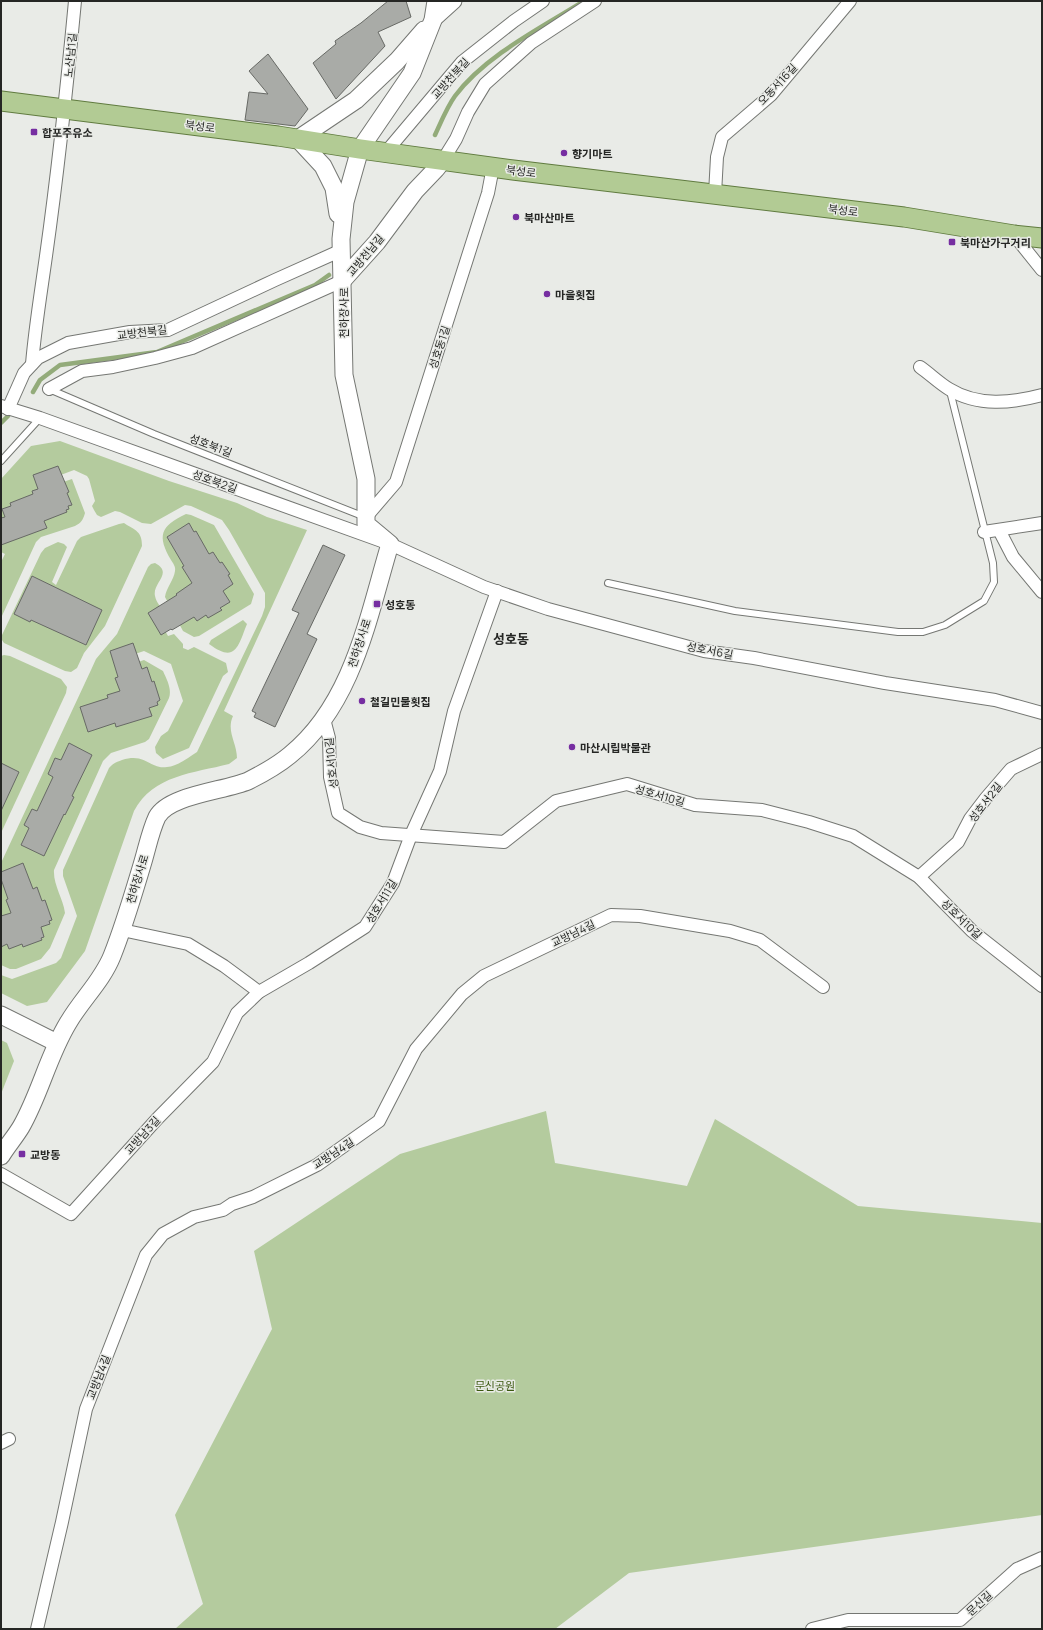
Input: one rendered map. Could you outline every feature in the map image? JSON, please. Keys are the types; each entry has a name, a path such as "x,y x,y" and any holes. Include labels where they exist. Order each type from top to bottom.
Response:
{"main road":[{"name":"천하장사로","path":"366,517 366,479 344,375 341,245 345,202 360,149 412,73 433,20 436,1"},
{"path":"341,245 334,188 323,166 298,139 356,100 397,62 433,20"},
{"name":"북성로","path":"1,101 298,139 493,167 904,217 1014,235 1042,238"},
{"name":"교방천남길","path":"342,281 377,242 415,191 436,170 443,160"},
{"path":"366,517 366,524 390,544"},
{"name":"천하장사로","path":"1,1156 21,1127 57,1043 78,1007 90,993 110,963 122,930 148,840 158,817 164,809 175,802 247,781 260,774 290,755 315,731 338,696 353,664 390,544"},
{"path":"1,1015 57,1043"}],"street":[{"name":"노산남1길","path":"32,364 64,109 75,1"},
{"path":"433,20 454,1"},
{"name":"교방천북길","path":"386,152 462,62 514,21 543,1"},
{"name":"교방천남길","path":"443,160 456,139 468,112 485,84 531,43 596,1"},
{"name":"오동서16길","path":"715,194 717,157 722,137 770,95 850,1"},
{"name":"성호동1길","path":"366,517 396,482 488,193 493,167"},
{"path":"1014,235 1042,270"},
{"name":"교방천북길","path":"4,408 24,373 32,364 38,358 68,343 130,332 168,330 275,280 341,245"},
{"name":"교방천남길","path":"49,389 82,371 113,367 192,348 342,281"},
{"path":"920,367 950,390 968,398 997,402 1021,400 1042,395"},
{"name":"성호북2길","path":"4,408 40,418 390,544"},
{"path":"984,532 1042,523"},
{"path":"999,530 1013,557 1042,592"},
{"name":"성호서6길","path":"390,544 455,574 556,612 704,651 754,658 885,683 995,700 1042,714"},
{"name":"성호서11길","path":"259,992 309,963 365,926 393,883 411,835 440,771 454,711 497,591"},
{"name":"성호서10길","path":"324,719 329,738 330,777 338,813 360,827 382,833 504,842 556,801 626,784 695,805 762,810 853,836 919,877 972,931 1042,986"},
{"name":"성호서2길","path":"919,877 958,842 970,819 1011,769 1042,754"},
{"name":"교방남4길","path":"36,1629 62,1522 86,1409 146,1255 163,1234 194,1217 223,1210 232,1204 253,1196 317,1165 380,1121 416,1049 462,994 484,976 611,915 647,917 730,931 760,940 823,987"},
{"path":"122,930 188,944 224,966 259,992"},
{"name":"교방남3길","path":"1,1174 71,1214 157,1119 213,1062 238,1013 259,992"},
{"name":"문신길","path":"812,1629 848,1620 961,1624 1017,1568 1042,1558"}],"lane":[{"name":"성호북1길","path":"49,389 154,434 366,517"},
{"path":"608,583 735,611 898,632 923,632 945,625 984,601 994,582 993,563 984,532 950,390"},
{"path":"1,461 40,418"}],"green space":[{"path":"60,441 169,481 237,503 267,517 307,530 224,711 233,716 231,721 231,732 237,758 229,764 176,777 152,790 142,799 134,811 85,951 47,1002 27,1006 1,993 1,975 12,979 56,963 61,958 77,916 63,876 63,870 109,768 117,762 130,758 142,759 156,766 167,767 183,761 197,752 265,607 265,593 222,520 191,506 185,505 151,524 142,523 115,511 101,517 97,515 92,506 95,501 89,479 87,476 74,470 58,476 60,483 72,479 85,513 83,519 75,526 41,537 36,542 1,618 1,562 5,554 1,552 1,479 31,446"},
{"path":"186,514 214,525 254,594 251,604 199,636 194,637 183,631 165,597 175,570 164,544 164,532 166,528 177,518"},
{"path":"124,523 138,532 141,537 142,546 105,626 84,653 77,668 71,672 65,671 4,643 2,640 2,635 41,553 45,548 58,542 67,547 52,582 56,585 77,541 81,537"},
{"path":"155,563 163,571 163,574 156,587 155,596 165,613 158,618 168,636 174,634 183,644 183,648 188,650 194,647 226,663 228,672 223,676 189,748 163,759 156,753 155,747 161,736 168,731 183,701 171,664 144,651 135,654 138,662 144,660 163,671 169,688 169,698 149,739 145,742 111,753 103,761 54,870 55,881 65,913 50,948 41,959 16,969 10,969 1,965 1,863 96,659 117,634 148,567"},
{"path":"243,620 247,624 235,650 225,652 218,650 209,644 211,640"},
{"path":"1,656 10,656 61,679 67,687 66,693 1,833"},
{"path":"1,1040 7,1043 14,1061 1,1094"},
{"name":"문신공원","path":"546,1111 555,1163 687,1186 715,1119 858,1206 1042,1223 1042,1515 629,1573 555,1629 175,1629 203,1604 175,1515 272,1329 254,1251 400,1154"}],"building":[{"path":"388,1 406,1 411,17 378,32 385,46 336,99 313,63 336,44 335,41 361,23"},
{"path":"268,54 308,109 295,126 245,120 249,92 268,94 249,71"},
{"path":"58,466 69,492 67,493 72,505 68,506 69,509 66,510 67,512 44,521 47,528 1,545 1,518 5,517 2,509 11,506 10,503 33,494 32,491 38,489 33,475"},
{"path":"189,523 194,532 196,531 209,554 213,552 230,574 228,575 233,584 223,591 230,602 220,608 222,610 208,618 206,615 197,621 194,617 161,635 148,613 177,595 176,594 192,583 167,537"},
{"path":"323,545 345,555 307,634 317,639 275,727 254,717 256,713 252,711 299,613 292,610"},
{"path":"32,576 102,610 86,645 31,620 30,622 14,614"},
{"path":"133,643 142,669 147,667 152,682 154,681 160,700 157,702 158,705 149,708 152,716 116,727 115,723 88,732 80,707 108,698 107,695 120,691 115,678 118,677 110,651"},
{"path":"69,743 92,755 72,796 74,797 65,815 64,814 44,856 21,845 29,828 24,825 32,809 37,811 53,777 48,774 55,758 61,760"},
{"path":"1,763 19,772 1,811"},
{"path":"23,863 33,889 37,887 42,901 45,900 52,920 49,921 50,924 41,927 44,937 41,938 42,940 23,947 22,944 9,949 7,944 1,947 1,916 11,913 6,900 8,899 1,879 1,872"}],"waterway":[{"path":"435,135 455,96 482,68 515,43 584,1"},
{"path":"33,392 40,380 60,365 157,352 315,285 329,275"},
{"path":"1,423 8,416"}],"place":[{"name":"합포주유소","path":"34,132"},
{"name":"향기마트","path":"564,153"},
{"name":"북마산마트","path":"516,217"},
{"name":"북마산가구거리","path":"952,242"},
{"name":"마을횟집","path":"547,294"},
{"name":"성호동","path":"377,604"},
{"name":"철길민물횟집","path":"362,701"},
{"name":"마산시립박물관","path":"572,747"},
{"name":"교방동","path":"22,1154"}],"district":[{"name":"성호동","path":"511,639"}]}
